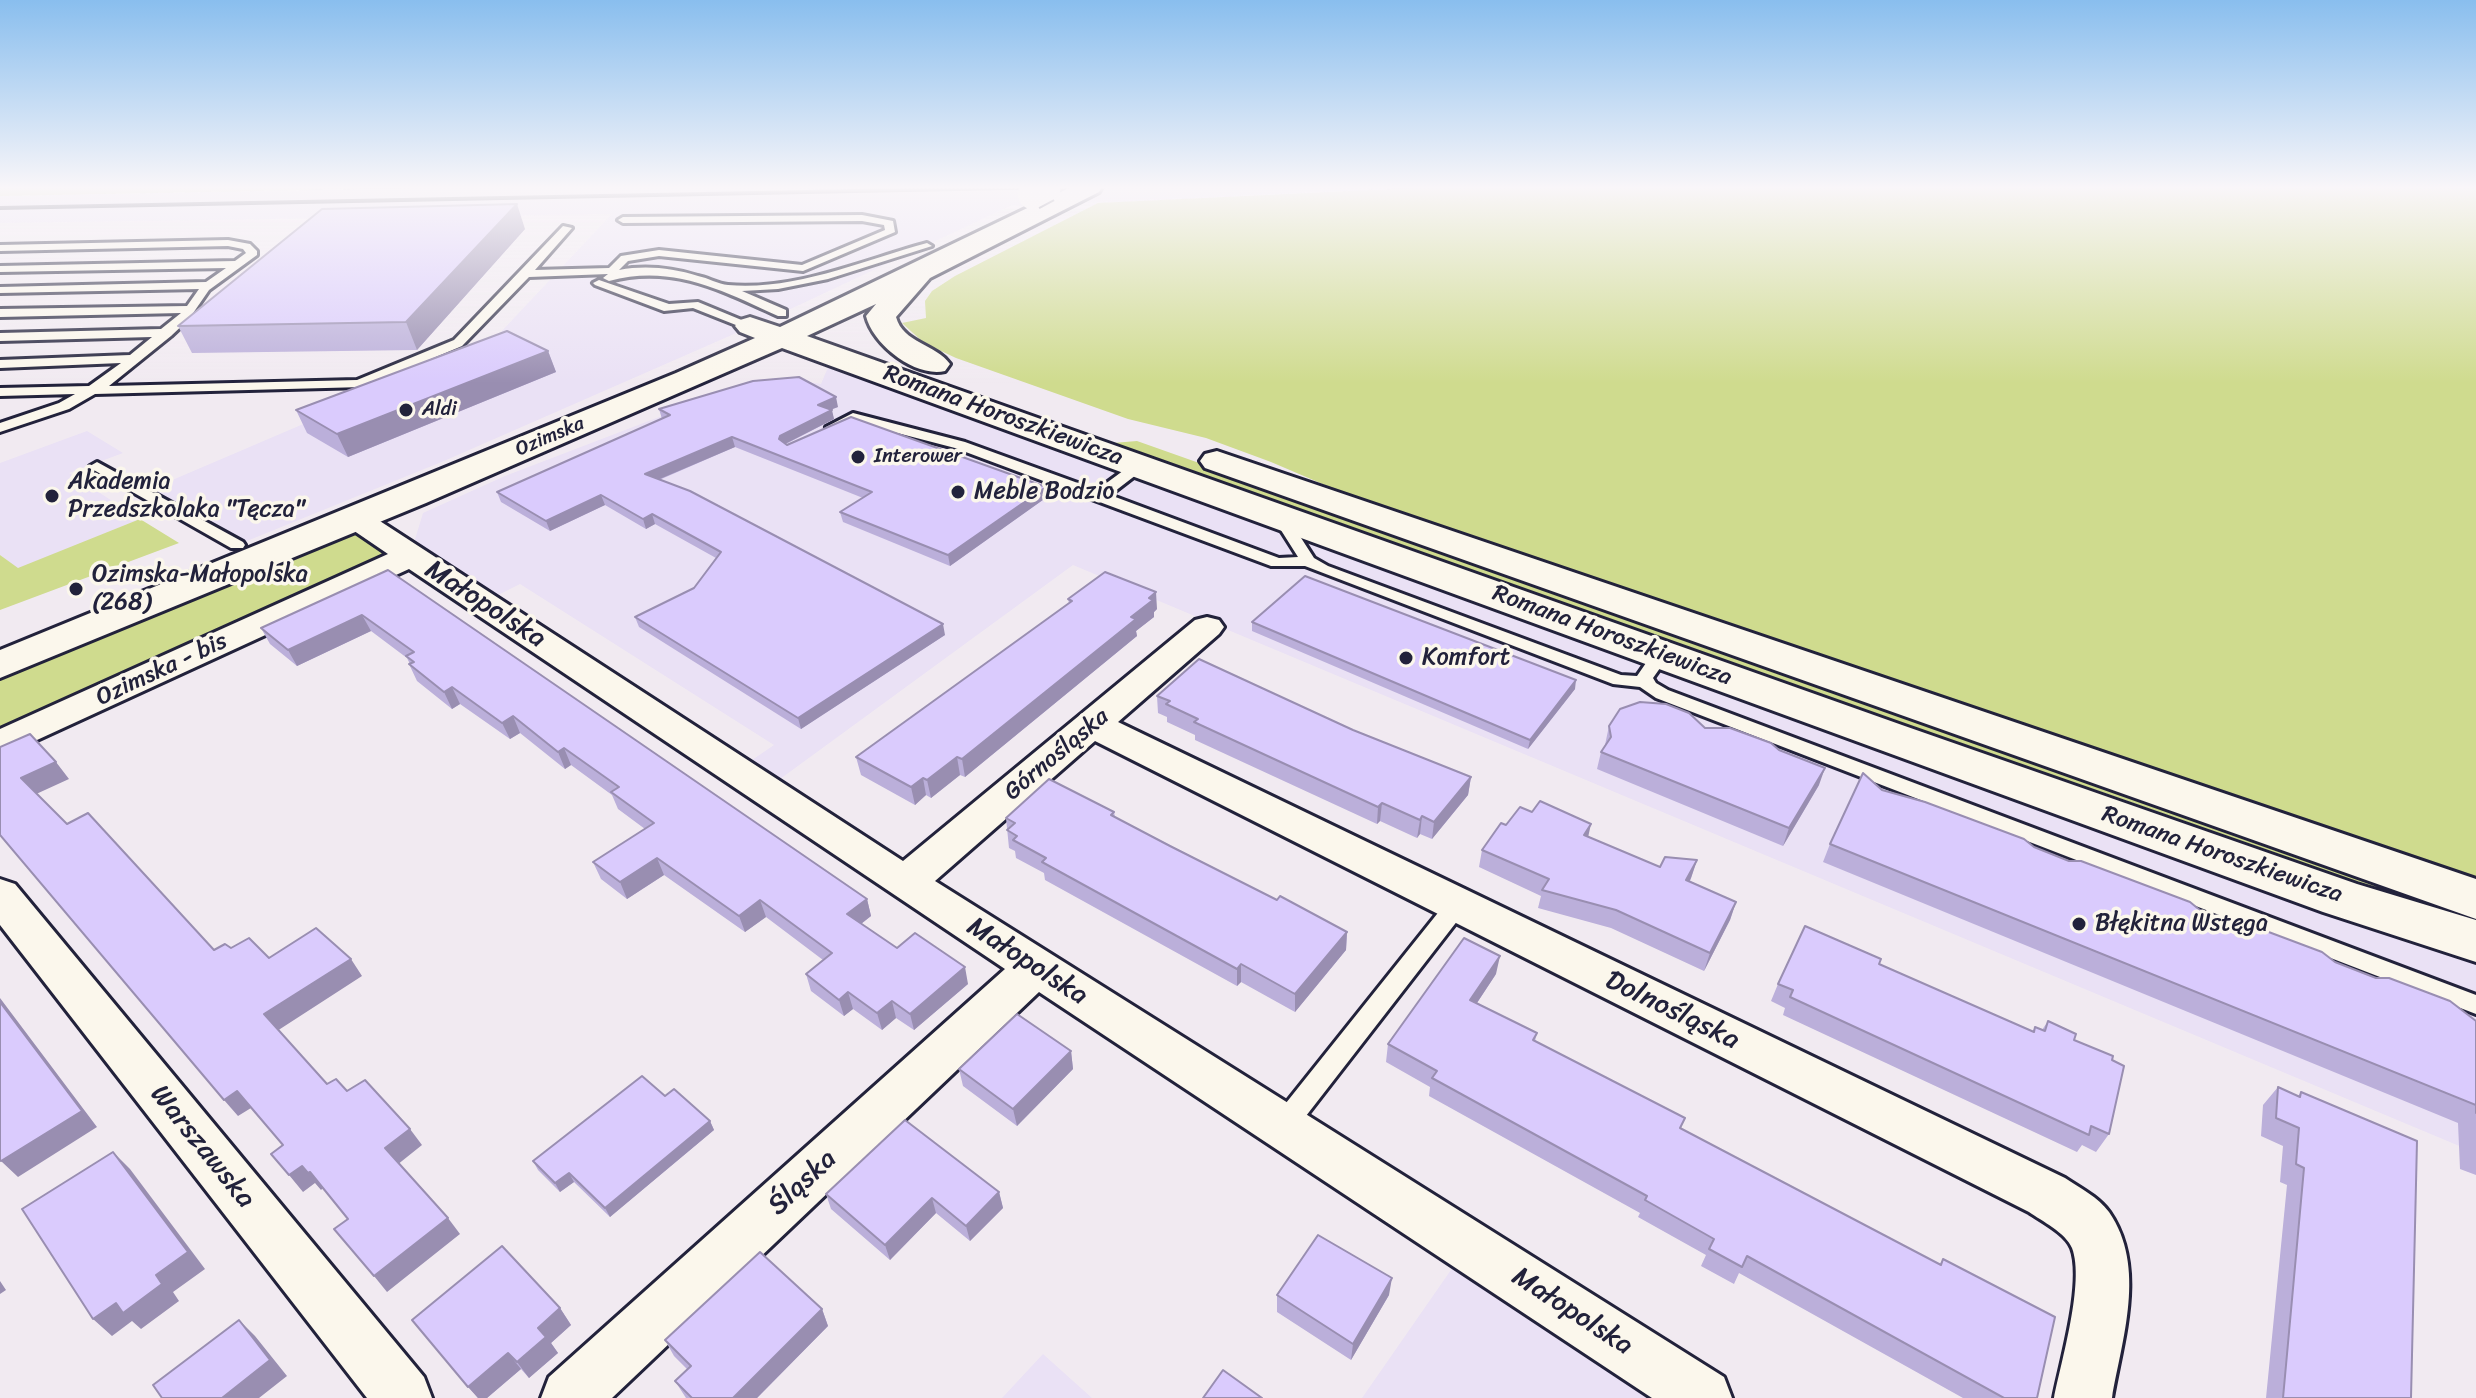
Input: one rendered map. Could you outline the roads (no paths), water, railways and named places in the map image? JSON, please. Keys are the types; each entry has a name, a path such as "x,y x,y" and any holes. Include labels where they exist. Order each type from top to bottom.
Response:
{"street":[{"name":"Ozimska","path":"926,258 936,252"},
{"name":"Ozimska","path":"0,640 444,461 772,319 940,252"},
{"path":"918,371 887,332 881,316 926,258"},
{"name":"Ozimska","path":"0,665 648,396 772,319"},
{"name":"Romana Horoszkiewicza","path":"772,319 2476,899"},
{"path":"648,396 732,371 793,363 918,371"},
{"name":"Romana Horoszkiewicza","path":"918,371 1140,465 1280,516 1653,668 2476,941"},
{"name":"Małopolska","path":"355,518 1036,968 1703,1398"},
{"name":"Ozimska - bis","path":"0,744 410,556"},
{"name":"Górnośląska","path":"906,882 1207,627"},
{"name":"Dolnośląska","path":"1093,725 2047,1195 2077,1216 2091,1231 2101,1251 2103,1279 2083,1398"},
{"name":"Warszawska","path":"0,895 403,1398"},
{"path":"2341,898 2476,957"},
{"name":"Śląska","path":"570,1398 1036,968"}],"lane":[{"path":"5,425 64,406 96,389 167,333 210,285 250,258 251,252"},
{"path":"0,392 359,384 458,343 545,252"},
{"path":"772,319 706,309 694,304 668,308 599,283 615,272 625,258 647,253 803,268 841,252"},
{"path":"526,274 678,274 726,288 757,289 926,258"},
{"path":"0,269 242,264"},
{"path":"0,290 210,285"},
{"path":"726,288 772,319"},
{"path":"0,313 190,309"},
{"path":"0,337 167,333"},
{"path":"0,364 135,359"},
{"path":"816,436 853,417 960,445 1277,563 1308,561"},
{"path":"1099,496 1140,465"},
{"path":"97,466 237,545"},
{"path":"1280,516 1308,561 1322,569 1619,680 1653,668 1662,694 1688,705 2476,1005"},
{"path":"1283,1126 1457,905"}],"place":[{"name":"Aldi","path":"406,410"},
{"name":"Interower","path":"858,457"},
{"name":"Meble Bodzio","path":"958,492"},
{"name":"Akademia Przedszkolaka \"Tęcza\"","path":"52,496"},
{"name":"Ozimska-Małopolska (268)","path":"76,589"},
{"name":"Komfort","path":"1406,658"},
{"name":"Błękitna Wstęga","path":"2079,924"}]}
